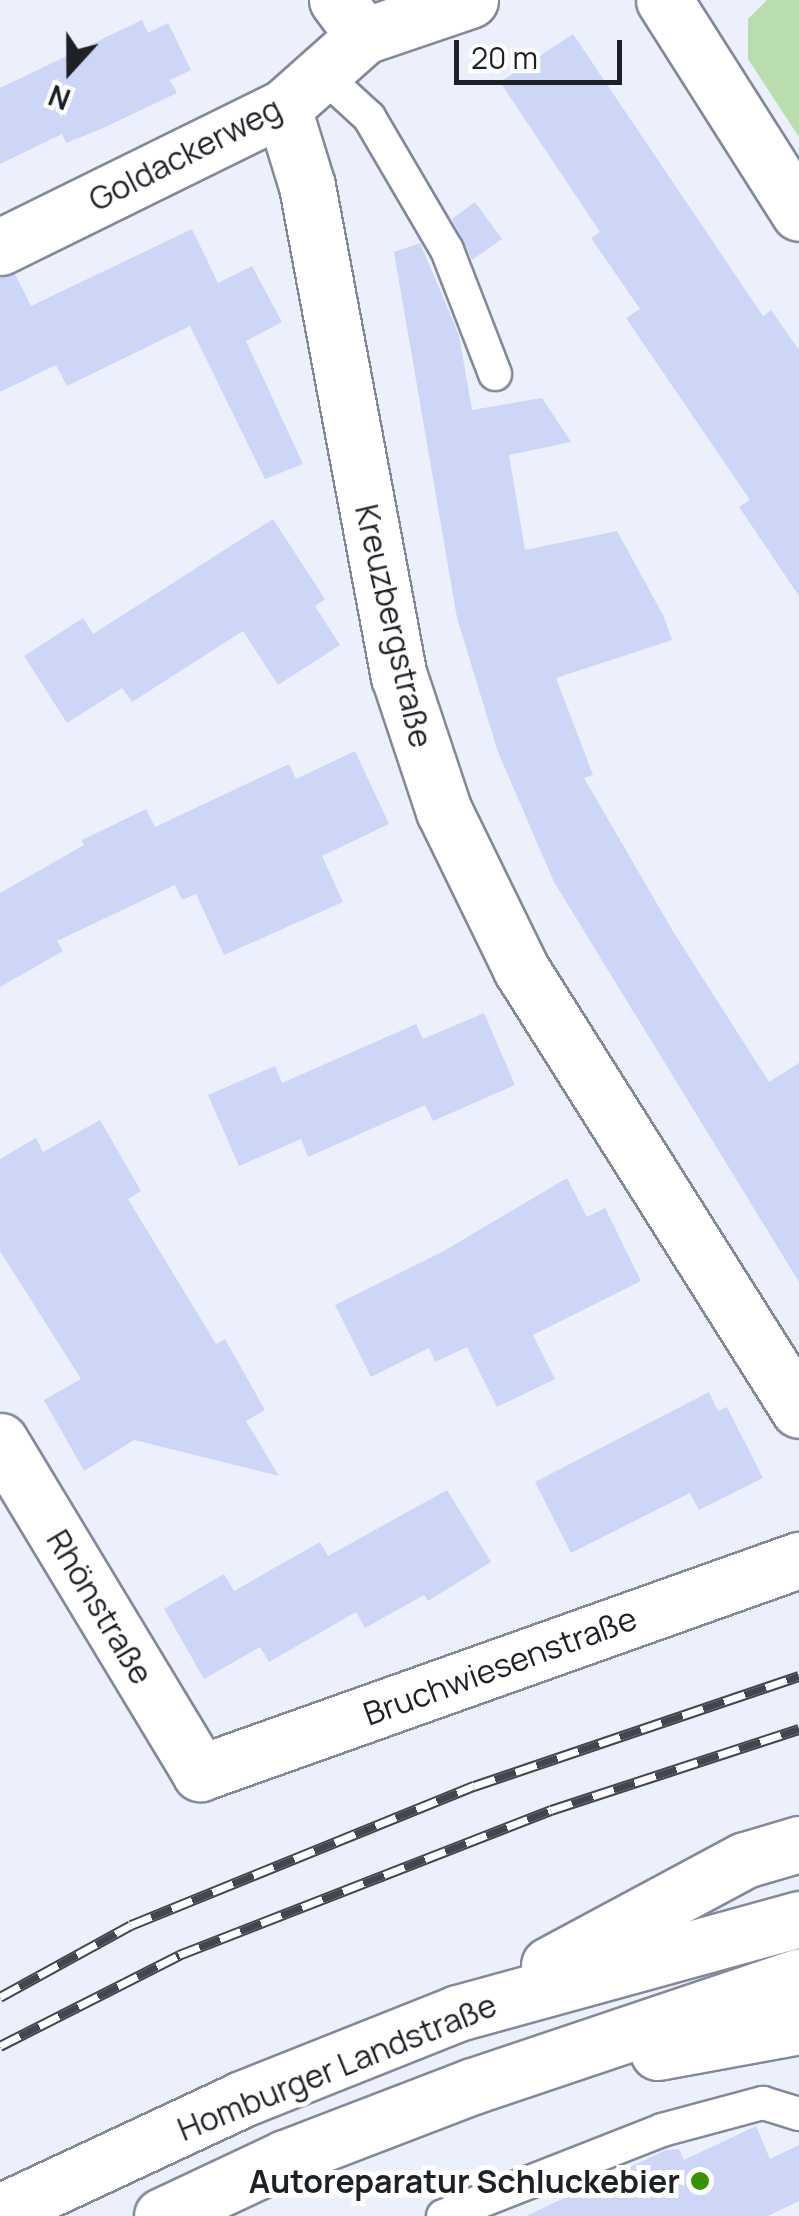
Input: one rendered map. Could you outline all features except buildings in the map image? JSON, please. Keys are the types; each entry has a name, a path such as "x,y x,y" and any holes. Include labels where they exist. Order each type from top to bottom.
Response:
{"street":[{"name":"Goldackerweg","path":"0,247 303,91 350,18 470,0"},
{"path":"664,0 799,213"},
{"name":"Kreuzbergstraße","path":"303,91 307,186 399,676 444,810 522,969 799,1410"},
{"name":"Rhönstraße","path":"0,1441 200,1773"},
{"name":"Bruchwiesenstraße","path":"200,1773 799,1560"},
{"path":"458,2013 746,1860 799,1844"},
{"name":"Homburger Landstraße","path":"0,2212 242,2099 458,2013 799,1919"},
{"name":"Homburger Landstraße","path":"162,2216 286,2158 474,2086 799,1976"},
{"path":"474,2086 799,2026"}],"lane":[{"path":"303,91 369,117 447,250 495,374"},
{"path":"443,2216 662,2130 763,2103 799,2114"}],"green space":[{"path":"767,0 799,0 799,137 748,59 748,19"}],"railway":[{"path":"0,1997 131,1925 474,1786 799,1676"},
{"path":"0,2046 179,1955 551,1810 799,1729"}],"place":[{"name":"Autoreparatur Schluckebier","path":"700,2181"}]}
